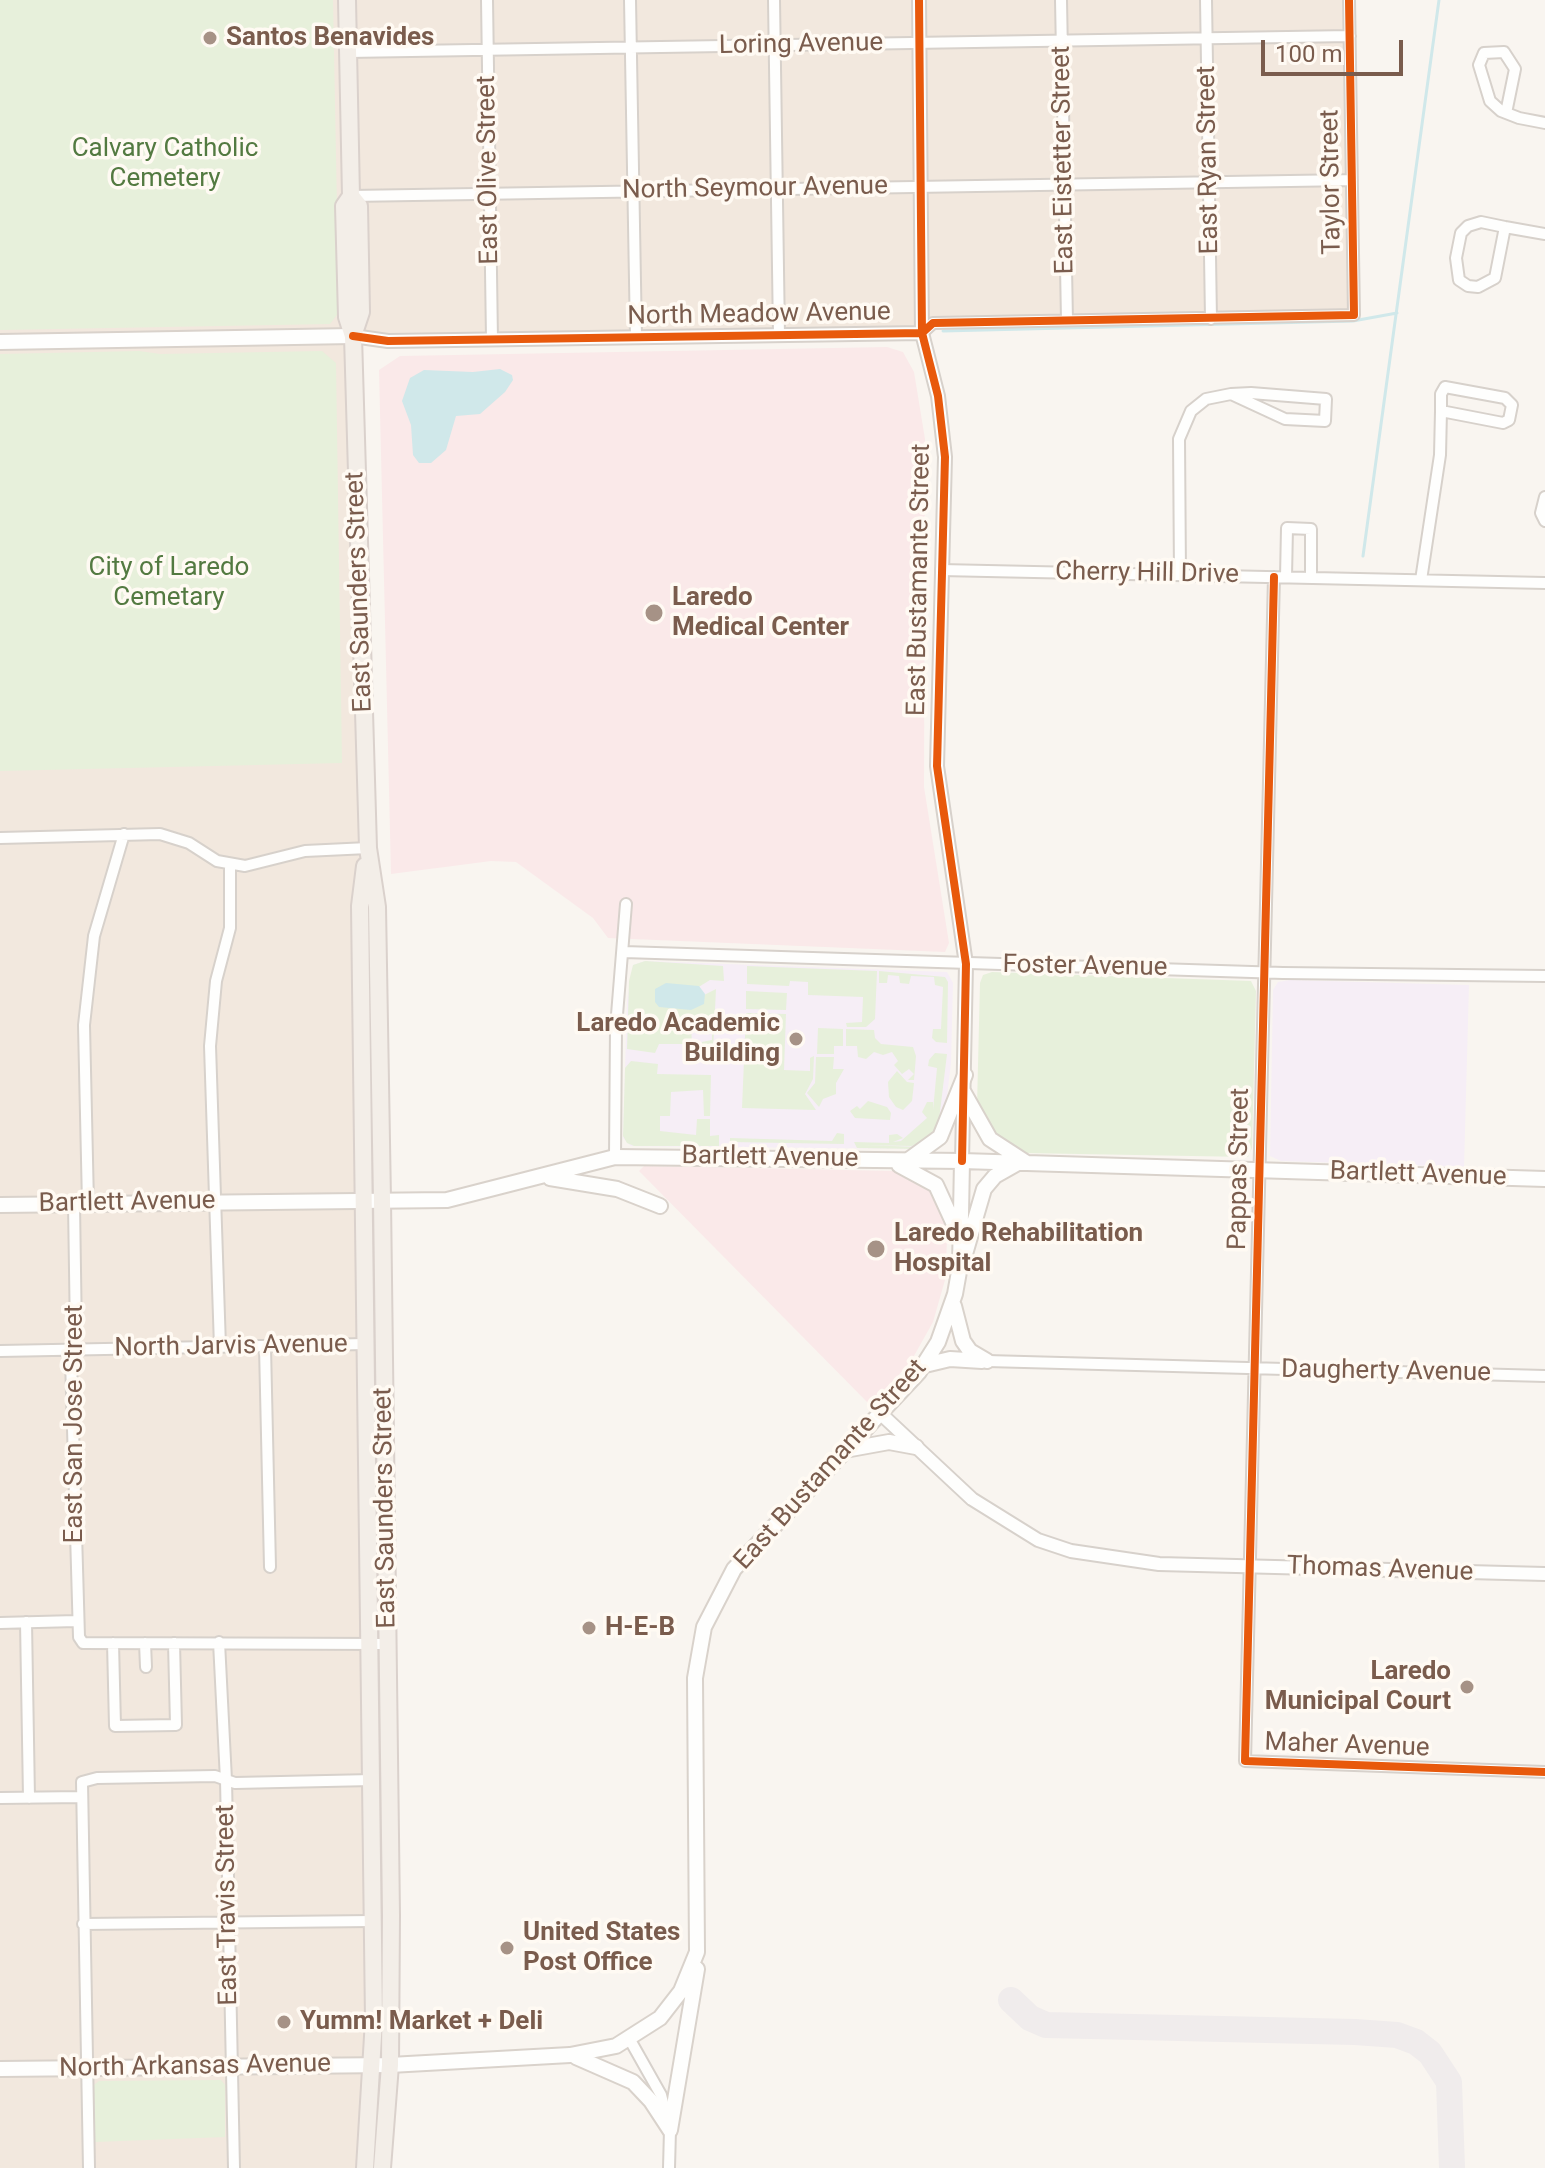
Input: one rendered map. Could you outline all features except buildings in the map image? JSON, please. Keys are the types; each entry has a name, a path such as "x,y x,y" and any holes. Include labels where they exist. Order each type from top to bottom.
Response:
{"main road":[{"name":"East Saunders Street","path":"347,0 351,196 359,206 361,312 353,336 368,848 377,907 382,1200 391,1878 382,2064 382,2168"},
{"name":"North Meadow Avenue","path":"0,342 353,336"},
{"name":"East Saunders Street","path":"365,2168 382,2064 373,1921 360,906 368,848"},
{"path":"907,1161 940,1137 965,1075"},
{"path":"960,1266 984,1189 995,1176 1023,1163 990,1139 964,1093"},
{"name":"Bartlett Avenue","path":"0,1205 447,1200 615,1157 962,1161 1545,1179"},
{"path":"888,1160 922,1174 936,1185 961,1240"},
{"name":"East Bustamante Street","path":"382,2064 592,2053 630,2040 671,2007 689,1975 697,1952 695,1678 704,1627 734,1569 925,1365 938,1342 953,1301 960,1266 962,1161"},
{"path":"541,1177 617,1189 660,1206"},
{"path":"953,1301 963,1341 970,1351 987,1361"},
{"path":"925,1365 950,1359 987,1361"},
{"path":"368,1435 376,1448 378,1486 386,1494"},
{"path":"845,1450 889,1442 916,1447"},
{"path":"372,1750 381,1784 381,1868 391,1878"},
{"path":"670,2130 677,2100 681,2051 693,1999 697,1952"},
{"path":"570,2055 612,2070 633,2082 651,2101 670,2130"},
{"name":"North Arkansas Avenue","path":"0,2069 382,2064"}],"street":[{"name":"East Olive Street","path":"487,0 492,339"},
{"path":"630,0 636,337"},
{"path":"774,0 779,335"},
{"name":"East Bustamante Street","path":"919,0 922,333 943,428 937,766 966,964 962,1161"},
{"name":"East Eistetter Street","path":"1061,0 1067,320"},
{"name":"East Ryan Street","path":"1206,0 1211,319"},
{"name":"Taylor Street","path":"1349,0 1354,315"},
{"name":"Loring Avenue","path":"348,52 1350,36"},
{"path":"1506,113 1515,69 1511,58 1504,52 1484,53 1479,65 1490,101 1506,113 1545,123"},
{"name":"North Seymour Avenue","path":"351,196 1352,180"},
{"path":"1505,227 1495,278 1478,287 1468,286 1459,280 1456,258 1461,233 1468,226 1481,222 1545,234"},
{"name":"North Meadow Avenue","path":"353,336 388,341 922,333 933,323 1354,315"},
{"path":"1421,580 1440,455 1441,411 1445,387 1505,398 1512,405 1509,420 1503,423 1441,411"},
{"path":"1180,575 1179,439 1191,411 1206,399 1231,394 1326,399 1325,421 1285,419 1231,394"},
{"path":"1545,497 1541,505 1545,521"},
{"name":"Pappas Street","path":"1245,1761 1265,971 1280,577 1287,528 1311,529 1311,578"},
{"name":"Cherry Hill Drive","path":"941,570 1545,583"},
{"path":"0,838 124,834 174,837 230,866 257,864 305,851 368,848"},
{"name":"East San Jose Street","path":"113,1643 83,1643 76,1621 73,1349 81,1204 84,1025 94,936 124,834"},
{"path":"220,1347 210,1046 216,981 230,928 230,866"},
{"path":"615,1157 616,1027 626,904"},
{"name":"Foster Avenue","path":"624,952 966,964 1545,976"},
{"name":"North Jarvis Avenue","path":"0,1351 366,1344"},
{"path":"265,1347 270,1567"},
{"name":"Daugherty Avenue","path":"987,1361 1545,1376"},
{"name":"Thomas Avenue","path":"880,1413 972,1499 1038,1540 1118,1561 1545,1574"},
{"path":"0,1623 76,1621"},
{"path":"26,1622 29,1798"},
{"path":"174,1643 176,1725 115,1726 113,1643 219,1642 272,1646 388,1644"},
{"name":"East Travis Street","path":"219,1642 226,1780 234,2168"},
{"path":"145,1643 146,1667"},
{"name":"Maher Avenue","path":"1245,1761 1545,1772"},
{"path":"89,2168 82,1782 97,1778 215,1776 235,1783 372,1780"},
{"path":"0,1798 82,1797"},
{"path":"83,1924 373,1921"},
{"path":"630,2040 661,2095 670,2130 669,2168"}],"shaded area":[{"path":"0,0 1349,0 1354,315 933,323 922,333 353,337 368,848 373,1824 365,2168 0,2168"},
{"name":"Laredo Medical Center","path":"887,347 903,352 914,372 925,439 924,787 949,943 945,952 608,938 593,918 516,862 491,861 391,874 379,370 400,356"},
{"path":"645,961 947,972 953,983 951,1063 944,1121 916,1149 631,1146 623,1138 627,1000 633,965"},
{"path":"1278,982 1469,985 1464,1167 1281,1161 1270,1156 1273,990"},
{"path":"644,1166 895,1171 931,1184 948,1221 945,1280 933,1322 910,1363 870,1405 639,1171"}],"green space":[{"name":"Calvary Catholic Cemetery","path":"0,0 333,0 339,312 330,324 0,330"},
{"name":"City of Laredo Cemetary","path":"139,351 160,354 322,351 336,363 342,763 0,771 0,354"},
{"path":"645,961 723,966 724,981 710,980 697,988 702,996 716,989 713,1051 723,1055 702,1051 702,1042 712,1040 712,1026 691,1026 692,1044 659,1044 655,1053 627,1049 629,981 633,965"},
{"path":"747,966 877,971 875,1019 866,1027 847,1027 846,1023 862,1022 863,997 808,995 808,982 790,981 789,986 747,984"},
{"path":"879,971 945,977 948,982 947,1043 936,1042 932,1038 933,1029 941,1029 943,987 935,985 934,977 911,976 909,984 900,983 899,976 888,975 887,983 879,983"},
{"path":"992,972 1251,981 1256,991 1252,1148 1248,1157 1023,1153 999,1144 977,1106 980,983 983,975"},
{"path":"746,991 787,993 786,1010 746,1009"},
{"path":"746,1013 786,1014 784,1070 810,1071 810,1058 814,1056 813,1079 805,1094 816,1110 742,1108"},
{"path":"818,1028 843,1029 843,1046 834,1046 834,1054 817,1054"},
{"path":"846,1029 874,1030 875,1038 881,1044 913,1047 916,1056 914,1080 908,1080 914,1074 909,1069 902,1074 894,1065 898,1061 892,1052 883,1055 874,1052 866,1059 858,1057 857,1046 846,1046"},
{"path":"935,1053 947,1054 939,1120 930,1137 912,1146 862,1145 921,1147 916,1149 857,1148 854,1142 889,1143 889,1135 897,1134 903,1138 893,1142 901,1141 927,1118 922,1112 927,1102 933,1102 933,1110 937,1068 928,1066"},
{"path":"816,1057 834,1057 833,1069 844,1069 836,1083 836,1094 823,1099 819,1107 807,1093 815,1083"},
{"path":"631,1061 658,1064 657,1074 711,1075 710,1116 704,1116 703,1090 671,1092 670,1116 660,1116 660,1131 696,1135 697,1119 710,1119 710,1136 719,1135 719,1146 634,1146 627,1143 623,1136 625,1068"},
{"path":"897,1071 907,1082 914,1083 912,1101 903,1110 896,1107 889,1097 888,1082"},
{"path":"868,1101 887,1107 891,1113 890,1120 855,1118 850,1111 857,1106 860,1109"},
{"path":"837,1133 844,1134 844,1144 730,1142 730,1138 832,1141"},
{"path":"221,2080 225,2085 225,2137 95,2142 94,2085 99,2081"}],"water":[{"path":"500,369 512,375 513,380 505,392 480,414 456,416 446,450 431,463 419,463 413,455 411,425 402,401 410,378 424,370 473,372"},
{"path":"666,983 699,986 705,994 704,1004 691,1010 659,1007 655,1002 655,989"}],"waterway":[{"path":"1363,556 1439,0"},
{"path":"943,331 1353,321 1397,313"}],"taxiway":[{"path":"1011,2000 1030,2018 1046,2025 1355,2032 1397,2035 1416,2042 1430,2053 1449,2082 1452,2168"}],"cycle path":[{"path":"919,0 922,333 938,396 945,457 937,766 966,964 962,1161"},
{"path":"353,336 388,341 922,333 933,323 1354,315 1349,0"},
{"path":"1274,577 1245,1761 1545,1772"}],"place":[{"name":"Santos Benavides","path":"210,38"},
{"name":"Laredo Medical Center","path":"654,613"},
{"name":"Laredo Academic Building","path":"796,1039"},
{"name":"Laredo Rehabilitation Hospital","path":"876,1249"},
{"name":"H-E-B","path":"589,1628"},
{"name":"Laredo Municipal Court","path":"1467,1687"},
{"name":"United States Post Office","path":"507,1948"},
{"name":"Yumm! Market + Deli","path":"284,2022"}]}
